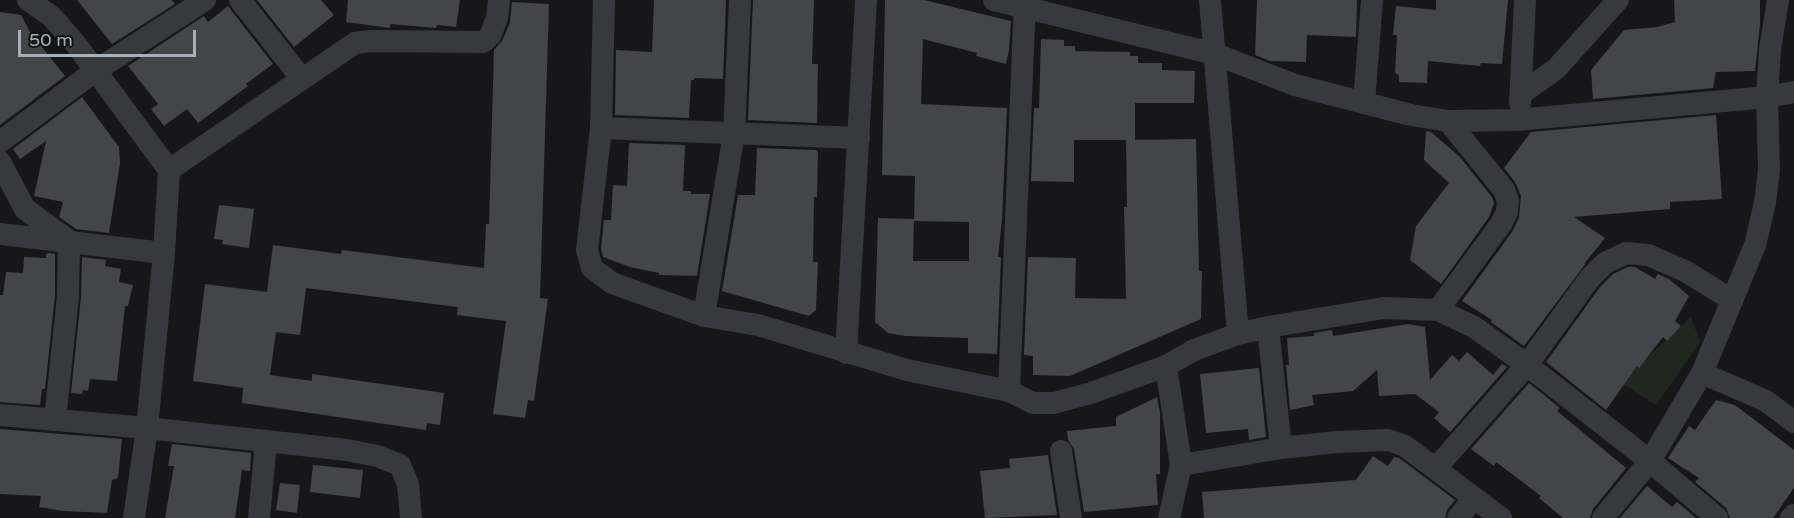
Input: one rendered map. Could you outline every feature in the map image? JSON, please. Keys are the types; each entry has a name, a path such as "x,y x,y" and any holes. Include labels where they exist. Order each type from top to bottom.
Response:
{"street":[{"path":"28,0 51,16 75,43 169,170 164,253 147,428 134,518"},
{"path":"0,142 95,71 205,0"},
{"path":"240,0 302,79"},
{"path":"169,170 355,43 371,41 483,42 490,36 497,18 499,0"},
{"path":"604,0 601,128 587,250 592,268 612,283 704,316 758,325 907,370 1009,391 1033,403 1054,403 1091,393 1166,366 1194,350 1238,334 1268,327 1384,308 1438,310 1474,327 1527,365 1650,461 1717,518"},
{"path":"704,316 734,133 740,0"},
{"path":"846,353 860,138 866,0"},
{"path":"994,0 1025,4 1215,54 1295,85 1411,115 1448,121 1517,120 1767,97 1794,92"},
{"path":"1210,0 1238,334"},
{"path":"1364,103 1372,0"},
{"path":"1517,120 1522,93 1525,0"},
{"path":"1522,93 1556,69 1618,0"},
{"path":"1603,518 1650,461 1702,374 1755,245 1765,202 1769,169 1767,97 1770,49 1778,0"},
{"path":"1009,391 1025,4"},
{"path":"1438,310 1501,224 1508,201 1504,190 1448,121"},
{"path":"601,128 860,138"},
{"path":"0,162 25,209 69,241"},
{"path":"0,234 164,253"},
{"path":"55,420 68,296 69,241"},
{"path":"1436,468 1527,365 1590,278 1605,263 1626,253 1648,255 1685,271 1732,300"},
{"path":"1268,327 1281,448"},
{"path":"1166,366 1181,465 1169,518"},
{"path":"1702,374 1766,401 1794,422"},
{"path":"0,415 147,428 347,450 376,456 400,465 408,484 411,518"},
{"path":"1181,465 1281,448 1388,440 1406,446 1501,518"},
{"path":"259,518 266,442"},
{"path":"1061,451 1071,518"},
{"path":"1458,518 1474,498"}],"shaded area":[{"path":"1691,317 1700,342 1656,405 1597,368 1632,372"}],"building":[{"path":"77,0 172,0 175,4 112,44"},
{"path":"257,0 321,0 334,15 294,47"},
{"path":"348,0 460,0 456,27 437,25 436,28 390,24 390,28 346,22"},
{"path":"654,0 726,0 723,79 694,78 691,80 689,118 615,115 616,50 652,52"},
{"path":"753,0 814,0 812,64 818,64 817,123 748,120"},
{"path":"885,0 924,0 1011,21 1006,64 976,56 977,53 923,39 921,104 1007,108 998,257 1001,257 997,354 968,353 968,338 906,336 888,333 875,322 878,218 914,219 913,261 969,261 969,222 914,221 915,176 882,175"},
{"path":"1257,0 1357,0 1356,37 1307,35 1306,62 1270,61 1255,55"},
{"path":"1436,0 1508,0 1502,64 1481,63 1480,66 1428,61 1427,83 1399,82 1399,75 1395,73 1397,35 1393,35 1396,6 1436,10"},
{"path":"1674,0 1760,0 1755,71 1716,72 1713,88 1593,99 1591,70 1624,30 1657,27 1675,22"},
{"path":"512,2 549,4 540,298 548,299 534,401 528,400 525,418 493,414 506,321 457,315 458,307 306,288 300,335 276,332 270,375 312,381 312,374 444,393 440,425 427,423 426,430 242,403 243,388 193,381 205,284 267,292 273,245 341,254 342,250 484,268 486,224 489,224 494,50 502,41 510,23"},
{"path":"228,6 273,64 246,84 248,86 198,123 187,109 164,126 151,109 158,104 128,66 204,16 208,22"},
{"path":"0,12 21,15 30,32 65,76 0,125"},
{"path":"1041,39 1064,40 1064,46 1075,46 1075,51 1130,52 1130,56 1138,56 1138,63 1162,63 1162,70 1195,71 1194,103 1135,103 1135,140 1074,140 1074,182 1031,181 1034,108 1039,108"},
{"path":"82,97 119,147 120,163 109,233 76,229 59,217 63,202 34,196 46,141 20,159 13,149"},
{"path":"1716,115 1722,199 1670,202 1670,209 1574,217 1605,238 1524,346 1491,322 1492,320 1462,301 1512,232 1519,218 1521,196 1515,182 1504,168 1531,132"},
{"path":"1426,131 1431,132 1459,156 1492,197 1494,203 1489,217 1441,284 1410,260 1416,226 1449,183 1424,160"},
{"path":"1196,139 1199,271 1202,271 1201,319 1070,376 1033,375 1033,356 1024,355 1028,257 1076,258 1075,298 1126,299 1124,207 1127,207 1126,140"},
{"path":"629,143 685,145 683,191 691,191 691,194 710,194 697,276 659,275 659,273 630,267 603,257 601,249 604,220 611,220 613,185 627,186"},
{"path":"757,148 816,150 818,152 817,197 814,197 813,262 818,262 816,310 809,316 722,291 738,195 755,195"},
{"path":"219,205 254,209 249,248 222,244 223,240 214,239"},
{"path":"46,254 55,254 55,295 45,389 42,389 40,405 0,402 0,295 3,295 6,272 23,273 24,257 46,258"},
{"path":"82,257 106,260 105,266 121,269 119,282 133,285 128,306 125,306 117,381 90,379 88,391 83,390 82,394 71,393 81,297"},
{"path":"1628,267 1635,267 1655,279 1658,274 1669,279 1689,296 1675,321 1681,326 1667,341 1663,337 1639,368 1637,366 1606,410 1546,362 1600,287 1613,274"},
{"path":"1408,324 1425,327 1430,380 1452,355 1459,361 1467,352 1493,375 1502,364 1507,367 1450,432 1434,418 1439,412 1415,394 1379,396 1377,370 1353,391 1312,395 1314,405 1290,410 1286,365 1289,365 1287,338 1314,336 1314,333 1332,330 1333,336"},
{"path":"1259,368 1266,437 1249,440 1248,429 1206,433 1200,374"},
{"path":"1529,383 1560,408 1557,411 1626,468 1593,509 1590,518 1563,518 1539,498 1541,496 1496,462 1494,466 1471,449"},
{"path":"1157,397 1160,413 1160,474 1156,474 1158,505 1084,512 1074,449 1068,440 1067,431 1116,426 1116,417"},
{"path":"1716,400 1735,405 1794,450 1794,488 1773,518 1730,518 1726,508 1695,482 1699,478 1668,458 1689,426 1695,430"},
{"path":"0,429 122,439 118,478 112,480 107,513 63,511 39,507 41,496 0,494"},
{"path":"172,444 251,453 250,471 242,470 235,518 165,518 174,466 168,466"},
{"path":"1048,455 1057,515 985,518 980,471 1010,468 1009,459"},
{"path":"1373,456 1388,466 1394,457 1399,458 1455,500 1447,510 1445,518 1204,518 1202,492 1356,480"},
{"path":"313,465 363,470 360,498 310,492"},
{"path":"280,483 300,485 297,513 276,510"},
{"path":"1647,486 1672,507 1677,502 1696,518 1620,518"}]}
